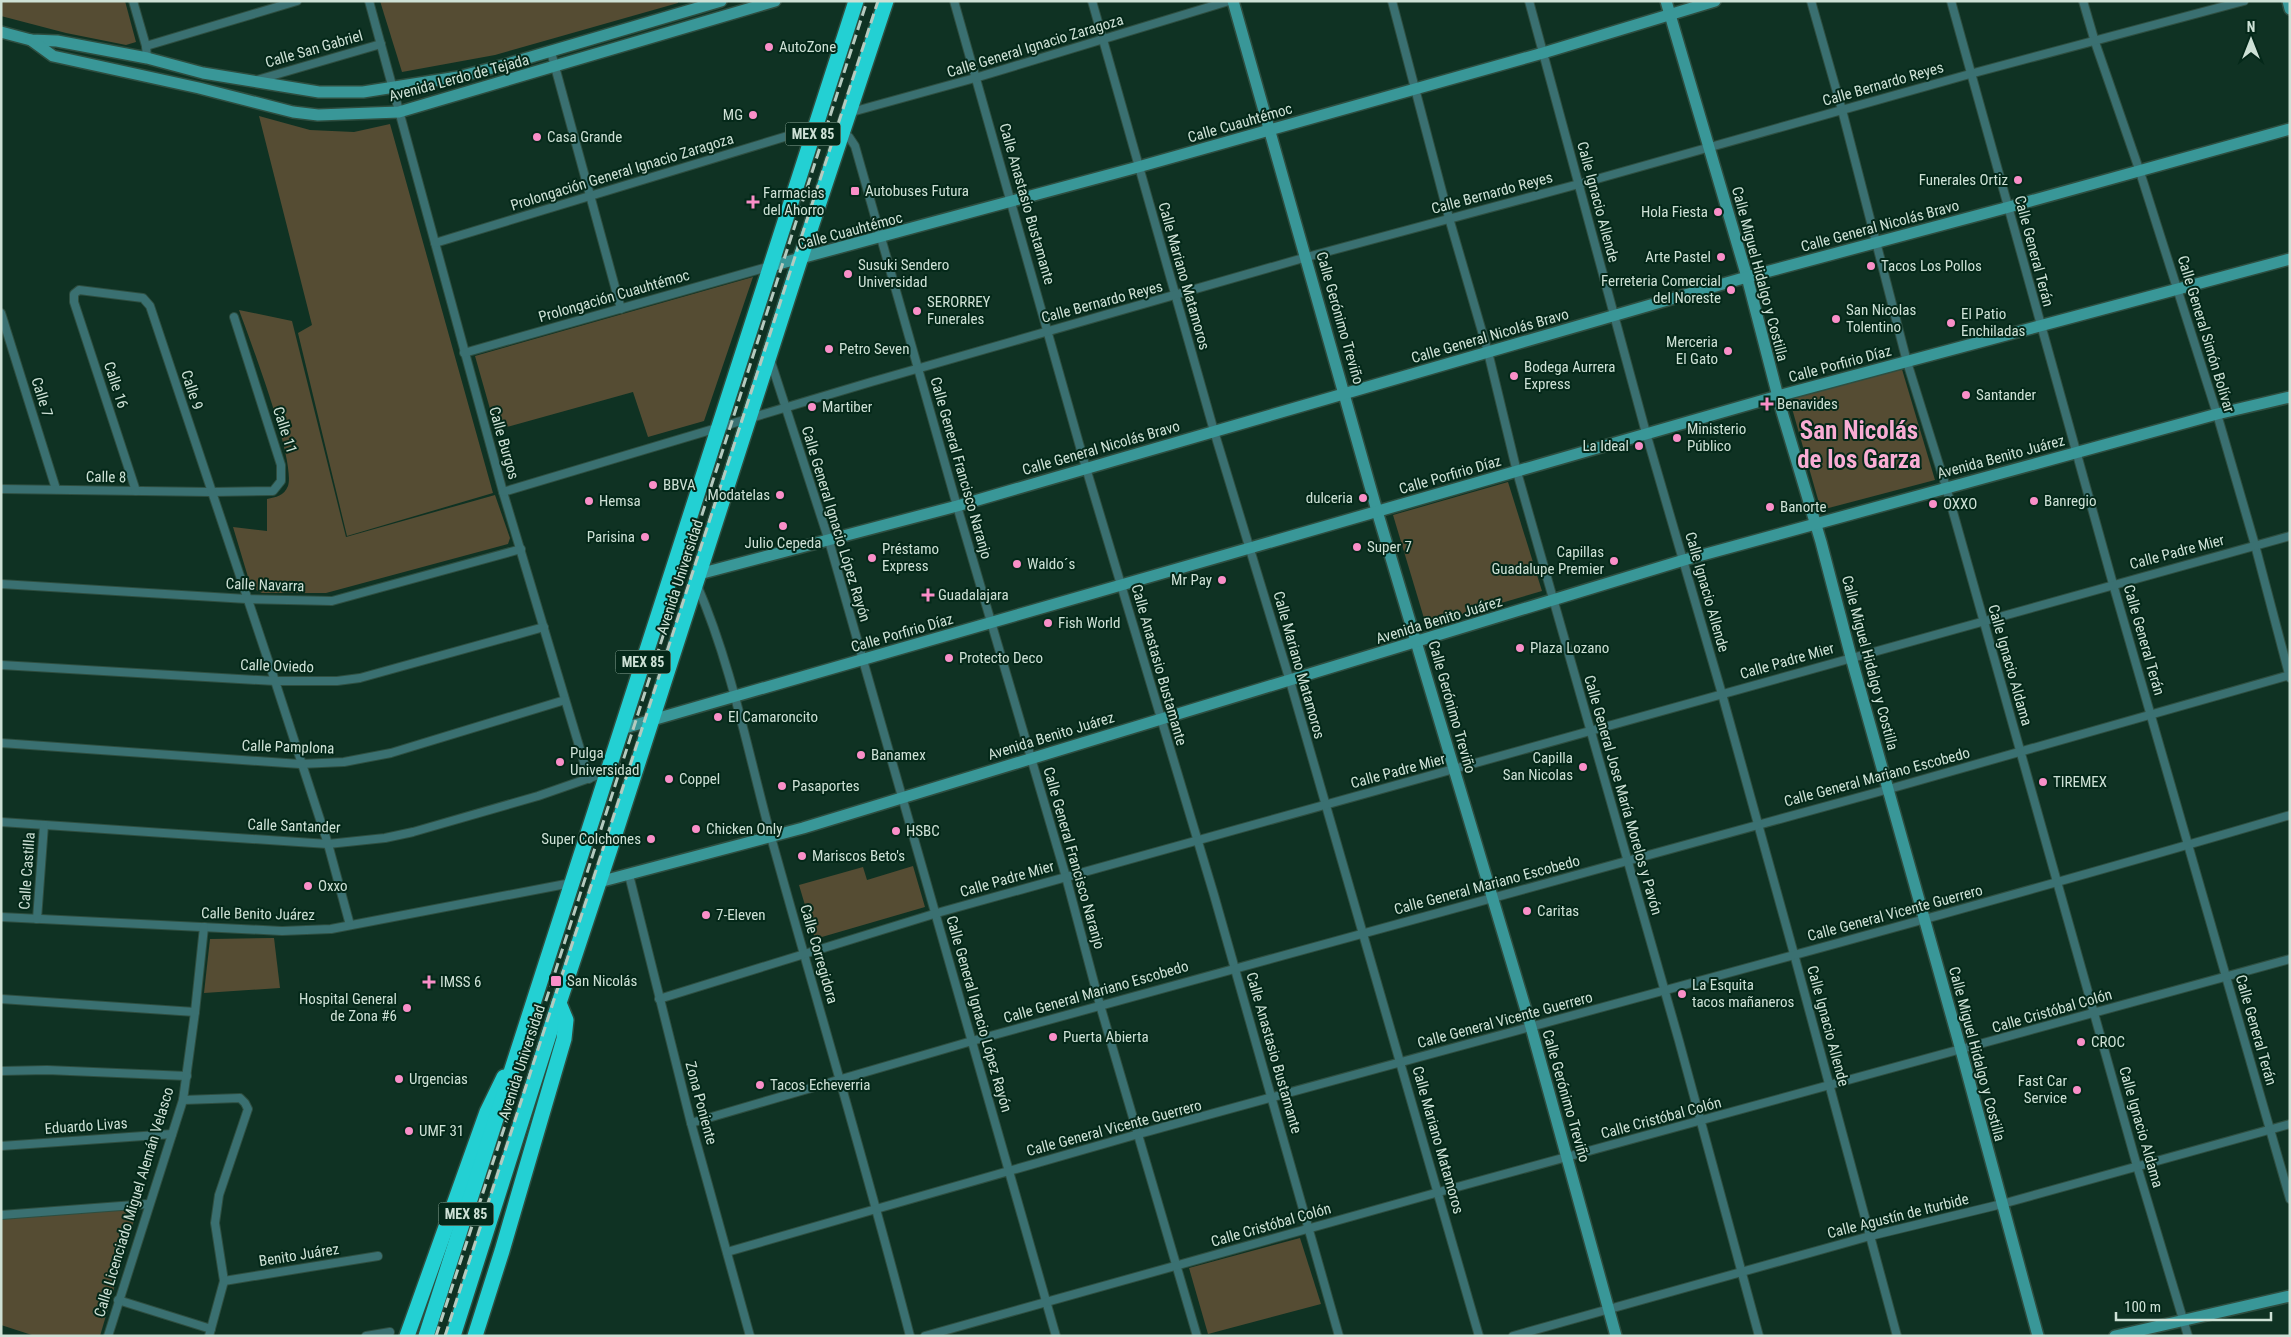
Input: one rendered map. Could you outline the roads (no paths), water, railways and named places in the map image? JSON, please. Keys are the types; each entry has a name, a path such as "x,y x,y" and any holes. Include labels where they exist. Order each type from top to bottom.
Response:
{"highway":[{"name":"Avenida Universidad","path":"426,1336 856,1"},
{"name":"Avenida Universidad","path":"453,1336 559,1003 886,1"},
{"path":"475,1336 564,1039 566,1020 559,1003"},
{"path":"407,1336 487,1112 499,1085 516,1059"}],"street":[{"path":"133,1 146,46 147,58"},
{"path":"146,46 297,1"},
{"name":"Calle Burgos","path":"369,1 503,492 588,779"},
{"name":"Avenida Lerdo de Tejada","path":"1,32 31,40 57,41 147,58 203,73 319,92 363,92 458,77 551,52 721,1"},
{"name":"Avenida Lerdo de Tejada","path":"31,40 53,56 199,88 294,112 325,115 399,112 555,68 776,1"},
{"name":"Calle Anastasio Bustamante","path":"954,1 1049,330 1086,468 1122,584 1273,1099 1339,1336"},
{"name":"Calle Mariano Matamoros","path":"1092,1 1138,168 1214,430 1290,681 1324,806 1439,1192 1479,1336"},
{"name":"Calle General Ignacio Zaragoza","path":"848,113 975,78 1229,1"},
{"name":"Calle Gerónimo Treviño","path":"1233,1 1271,129 1377,512 1418,642 1494,898 1568,1157 1616,1336"},
{"name":"Calle General Jose María Morelos y Pavón","path":"1392,1 1449,218 1488,352 1516,472 1628,860 1759,1336"},
{"name":"Calle Ignacio Allende","path":"1529,1 1646,433 1684,560 1794,954 1897,1336"},
{"name":"Calle Miguel Hidalgo y Costilla","path":"1666,1 1816,524 2038,1336"},
{"name":"Calle Cuauhtémoc","path":"771,266 800,260 1138,168 1543,53 1715,1"},
{"name":"Calle Ignacio Aldama","path":"1811,1 1842,110 1907,362 1946,487 2137,1166 2188,1336"},
{"name":"Calle General Terán","path":"1950,1 2113,584 2290,1200"},
{"name":"Calle General Simón Bolívar","path":"2083,1 2217,414 2290,676"},
{"name":"Calle Bernardo Reyes","path":"503,492 750,417 1307,257 1579,184 1970,74 2244,1"},
{"path":"2288,1 2290,9"},
{"name":"Calle San Gabriel","path":"255,80 381,44"},
{"path":"551,52 621,309"},
{"name":"Prolongación General Ignacio Zaragoza","path":"435,243 816,127"},
{"name":"Calle General Nicolás Bravo","path":"697,578 957,506 1746,277 2008,208 2290,130"},
{"name":"Calle General Francisco Naranjo","path":"842,133 849,137 855,146 957,506 1066,877 1100,1005 1197,1336"},
{"name":"Calle Porfirio Díaz","path":"621,729 1646,433 2290,259"},
{"name":"Prolongación Cuauhtémoc","path":"464,353 771,266"},
{"name":"Calle 16","path":"136,491 74,302 74,294 79,290 143,298"},
{"name":"Calle 9","path":"143,298 150,306 275,681 300,764 328,844 350,925"},
{"name":"Calle 7","path":"1,313 56,489"},
{"name":"Calle 11","path":"211,492 273,491 279,485 282,475 281,465 234,317"},
{"name":"Calle General Ignacio López Rayón","path":"769,356 829,541 904,796 1056,1336"},
{"name":"Avenida Benito Juárez","path":"599,882 771,837 1684,560 2217,414 2290,397"},
{"name":"Calle 8","path":"1,489 211,492"},
{"name":"Calle Padre Mier","path":"659,999 936,913 2290,536"},
{"name":"Calle Navarra","path":"1,584 247,599 332,601 521,549"},
{"name":"Calle Corregidora","path":"697,578 736,696 771,837 878,1209 910,1336"},
{"name":"Calle Oviedo","path":"1,664 275,681 337,681 360,678 544,626"},
{"name":"Calle General Mariano Escobedo","path":"691,1124 1100,1005 1889,789 2290,676"},
{"name":"Calle Pamplona","path":"1,743 300,764 344,762 391,753 565,700"},
{"name":"Calle Santander","path":"1,822 328,844 385,838 413,832 530,798 607,772"},
{"name":"Calle General Vicente Guerrero","path":"727,1252 1138,1135 1794,954 1924,921 2290,815"},
{"name":"Calle Castilla","path":"37,919 44,825"},
{"name":"Zona Poniente","path":"629,875 691,1124 750,1336"},
{"name":"Calle Benito Juárez","path":"1,916 282,931 331,929 571,883"},
{"name":"Calle Licenciado Miguel Alemán Velasco","path":"108,1336 148,1204 183,1100 204,927"},
{"name":"Calle Cristóbal Colón","path":"925,1336 1439,1192 2290,959"},
{"path":"1,999 195,1012"},
{"path":"1,1071 47,1070 187,1076"},
{"path":"118,1300 210,1332 224,1281 216,1234 217,1207 219,1195 247,1107 240,1098 183,1100"},
{"name":"Calle Agustín de Iturbide","path":"1513,1336 1870,1236 2002,1204 2290,1124"},
{"name":"Eduardo Livas","path":"1,1146 172,1134"},
{"path":"1,1215 148,1204"},
{"name":"Benito Juárez","path":"224,1281 378,1256"},
{"path":"2116,1336 2290,1296"},
{"path":"366,1336 390,1332"}],"railway":[{"path":"532,1044 867,1"},
{"path":"445,1336 878,1"},
{"path":"436,1336 513,1101"}],"place":[{"name":"AutoZone","path":"769,47"},
{"name":"MG","path":"753,115"},
{"name":"Casa Grande","path":"537,137"},
{"name":"Funerales Ortiz","path":"2018,180"},
{"name":"Autobuses Futura","path":"855,191"},
{"name":"Farmacias del Ahorro","path":"753,202"},
{"name":"Hola Fiesta","path":"1718,212"},
{"name":"Arte Pastel","path":"1721,257"},
{"name":"Tacos Los Pollos","path":"1871,266"},
{"name":"Susuki Sendero Universidad","path":"848,274"},
{"name":"Ferreteria Comercial del Noreste","path":"1731,290"},
{"name":"SERORREY Funerales","path":"917,311"},
{"name":"San Nicolas Tolentino","path":"1836,319"},
{"name":"El Patio Enchiladas","path":"1951,323"},
{"name":"Petro Seven","path":"829,349"},
{"name":"Merceria El Gato","path":"1728,351"},
{"name":"Bodega Aurrera Express","path":"1514,376"},
{"name":"Santander","path":"1966,395"},
{"name":"Benavides","path":"1767,404"},
{"name":"Martiber","path":"812,407"},
{"name":"Ministerio Público","path":"1677,438"},
{"name":"La Ideal","path":"1639,446"},
{"name":"BBVA","path":"653,485"},
{"name":"Modatelas","path":"780,495"},
{"name":"dulceria","path":"1363,498"},
{"name":"Hemsa","path":"589,501"},
{"name":"Banregio","path":"2034,501"},
{"name":"OXXO","path":"1933,504"},
{"name":"Banorte","path":"1770,507"},
{"name":"Julio Cepeda","path":"783,526"},
{"name":"Parisina","path":"645,537"},
{"name":"Super 7","path":"1357,547"},
{"name":"Préstamo Express","path":"872,558"},
{"name":"Capillas Guadalupe Premier","path":"1614,561"},
{"name":"Waldo´s","path":"1017,564"},
{"name":"Mr Pay","path":"1222,580"},
{"name":"Guadalajara","path":"928,595"},
{"name":"Fish World","path":"1048,623"},
{"name":"Plaza Lozano","path":"1520,648"},
{"name":"Protecto Deco","path":"949,658"},
{"name":"El Camaroncito","path":"718,717"},
{"name":"Banamex","path":"861,755"},
{"name":"Pulga Universidad","path":"560,762"},
{"name":"Capilla San Nicolas","path":"1583,767"},
{"name":"Coppel","path":"669,779"},
{"name":"TIREMEX","path":"2043,782"},
{"name":"Pasaportes","path":"782,786"},
{"name":"Chicken Only","path":"696,829"},
{"name":"HSBC","path":"896,831"},
{"name":"Super Colchones","path":"651,839"},
{"name":"Mariscos Beto's","path":"802,856"},
{"name":"Oxxo","path":"308,886"},
{"name":"Caritas","path":"1527,911"},
{"name":"7-Eleven","path":"706,915"},
{"name":"San Nicolás","path":"556,981"},
{"name":"IMSS 6","path":"429,982"},
{"name":"La Esquita tacos mañaneros","path":"1682,994"},
{"name":"Hospital General de Zona #6","path":"407,1008"},
{"name":"Puerta Abierta","path":"1053,1037"},
{"name":"CROC","path":"2081,1042"},
{"name":"Urgencias","path":"399,1079"},
{"name":"Tacos Echeverria","path":"760,1085"},
{"name":"Fast Car Service","path":"2077,1090"},
{"name":"UMF 31","path":"409,1131"}],"district":[{"name":"San Nicolás de los Garza","path":"1859,444"}]}
